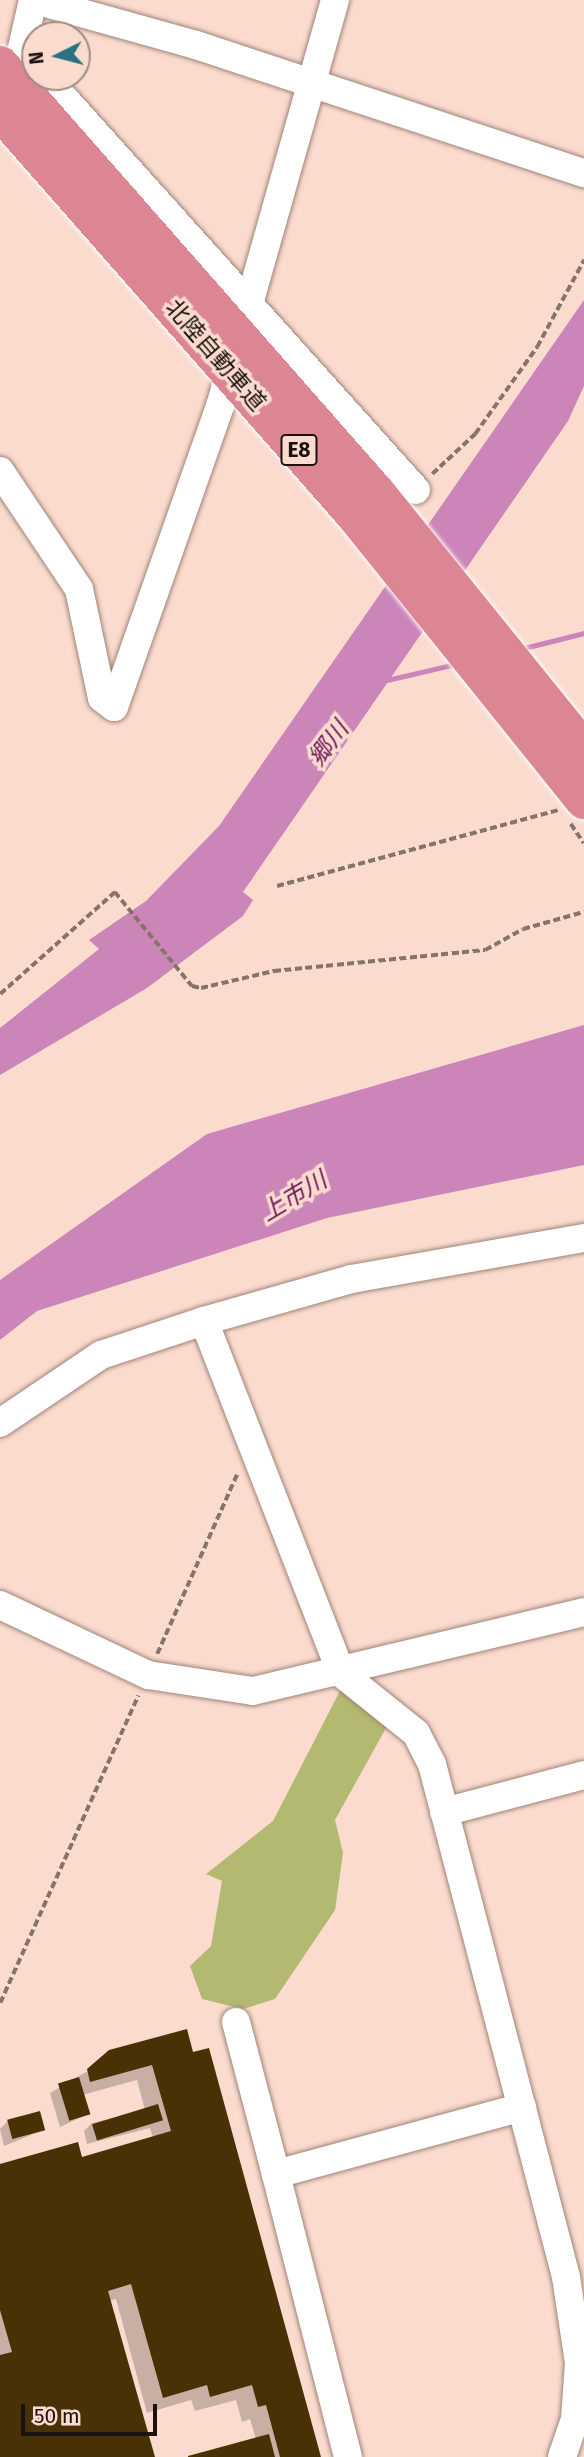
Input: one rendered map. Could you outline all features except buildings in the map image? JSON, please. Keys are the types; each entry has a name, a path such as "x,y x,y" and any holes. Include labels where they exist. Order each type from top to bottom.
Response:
{"highway":[{"name":"北陸自動車道","path":"20,63 379,495 584,750"},
{"name":"北陸自動車道","path":"0,111 355,515 578,803"}],"street":[{"path":"0,128 20,63 34,0 312,85 584,173"},
{"path":"0,471 79,589 102,698 114,707 250,304 335,0"},
{"path":"59,91 415,490"},
{"path":"0,1423 101,1355 204,1321 351,1279 584,1238"},
{"path":"204,1321 341,1673 416,1732 432,1763 566,2277 579,2363 580,2403 562,2457"},
{"path":"0,1605 148,1675 253,1692 341,1673 584,1612"},
{"path":"444,1812 584,1775"},
{"path":"236,2022 348,2457"},
{"path":"276,2174 522,2107"}],"path":[{"path":"415,490 475,434 537,347 584,260"},
{"path":"277,886 578,803"},
{"path":"0,994 115,892 181,971 201,988 274,971 485,950 523,929 584,912"},
{"path":"0,2003 251,1442"}],"green space":[{"path":"343,1685 396,1710 335,1820 343,1853 335,1910 275,1999 243,2009 202,1999 190,1966 211,1946 222,1881 206,1874 273,1821"}],"water":[{"name":"郷川","path":"584,300 584,386 568,421 243,892 253,900 243,916 147,988 0,1075 0,1028 99,949 89,940 146,901 219,826"},
{"name":"上市川","path":"584,1025 584,1165 327,1218 37,1311 0,1340 0,1280 207,1134"}],"waterway":[{"path":"520,649 584,633"},
{"path":"387,680 456,664"}]}
